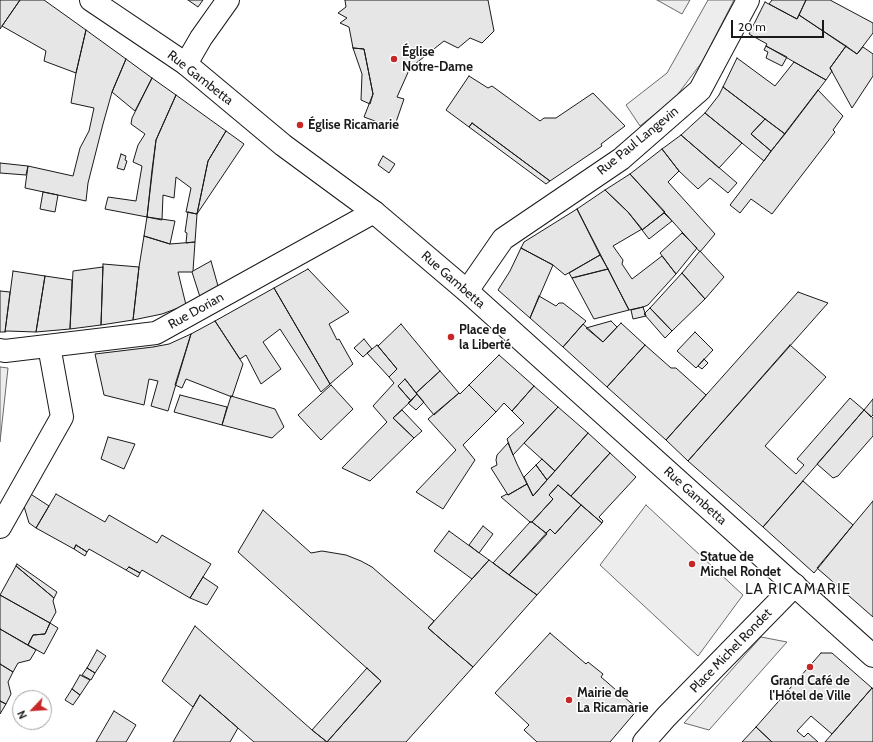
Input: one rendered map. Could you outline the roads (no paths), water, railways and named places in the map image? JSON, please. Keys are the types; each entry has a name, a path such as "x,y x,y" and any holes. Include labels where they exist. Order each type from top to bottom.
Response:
{"street":[{"name":"Rue Gambetta","path":"91,0 186,64 283,145 374,212 467,291 873,656"},
{"path":"186,64 201,38 228,0"},
{"name":"Rue Paul Langevin","path":"467,291 503,239 620,159 700,90 748,0"},
{"name":"Rue Dorian","path":"0,350 5,351 156,334 374,212"},
{"path":"0,527 62,417 49,346"},
{"name":"Place Michel Rondet","path":"644,742 666,717 795,586"}],"place":[{"name":"Église Notre-Dame","path":"394,59"},
{"name":"Église Ricamarie","path":"300,125"},
{"name":"Place de la Liberté","path":"451,337"},
{"name":"Statue de Michel Rondet","path":"692,564"},
{"name":"Grand Café de l'Hôtel de Ville","path":"810,667"},
{"name":"Mairie de La Ricamarie","path":"569,700"}],"district":[{"name":"LA RICAMARIE","path":"798,590"}]}
